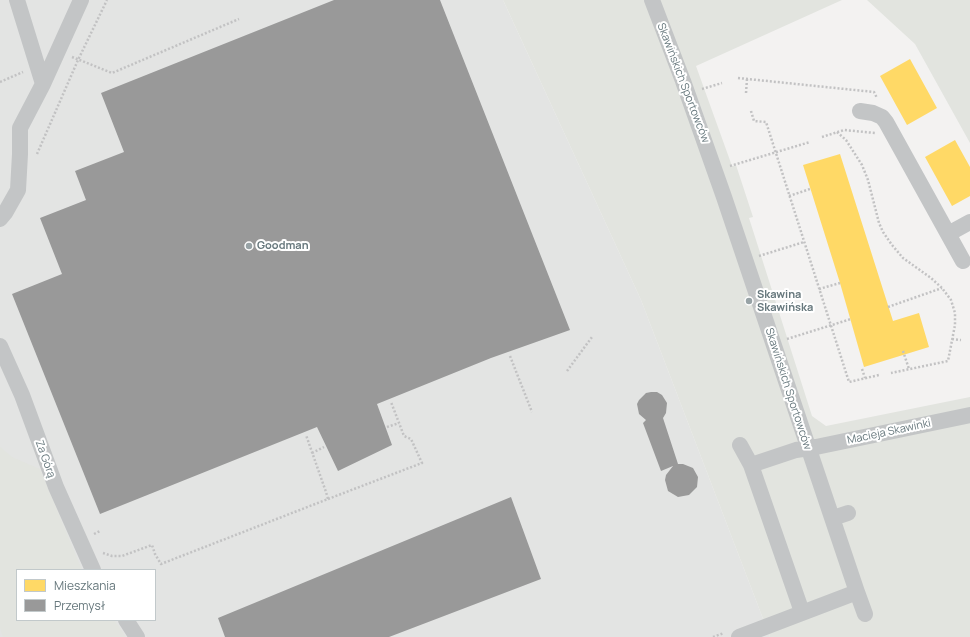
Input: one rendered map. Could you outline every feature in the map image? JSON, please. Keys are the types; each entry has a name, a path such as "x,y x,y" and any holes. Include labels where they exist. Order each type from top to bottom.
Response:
{"street":[{"path":"17,0 43,84"},
{"path":"0,219 18,190 20,128 43,84 81,0"},
{"name":"Skawińskich Sportowców","path":"652,0 710,156 865,614"},
{"path":"860,110 882,117 886,122 963,261"},
{"path":"948,234 970,222"},
{"name":"Za Górą","path":"0,346 22,395 56,487 93,569"},
{"name":"Macieja Skawinki","path":"751,465 796,450 970,415"},
{"path":"740,445 751,465 802,612"},
{"path":"833,518 848,513"},
{"path":"739,637 857,592"},
{"path":"127,621 138,637"}],"path":[{"path":"36,156 78,60 107,0"},
{"path":"58,51 112,73 239,19"},
{"path":"0,82 22,73 35,59"},
{"path":"738,78 874,92 880,104"},
{"path":"746,93 747,79"},
{"path":"698,91 722,83"},
{"path":"751,111 754,121 766,122 849,382 879,375"},
{"path":"822,138 844,130 880,134"},
{"path":"837,132 846,140 862,165 868,180 879,223 892,245 903,258 931,278 942,288 951,300 955,313 955,325 948,361 891,373"},
{"path":"726,167 810,142"},
{"path":"790,196 810,189"},
{"path":"756,258 804,242"},
{"path":"819,289 840,283"},
{"path":"888,307 942,288"},
{"path":"783,341 850,319"},
{"path":"567,371 592,337"},
{"path":"952,339 961,340"},
{"path":"903,351 909,369"},
{"path":"510,356 532,412"},
{"path":"862,369 865,378"},
{"path":"102,552 112,556 122,556 152,545 161,564 422,463 411,439 404,436 391,402"},
{"path":"387,427 399,423"},
{"path":"306,435 328,499"},
{"path":"312,453 324,448"}],"shaded area":[{"path":"0,0 503,0 641,300 770,637 0,637"},
{"path":"503,0 842,0 696,66 732,166 736,165 753,217 749,218 812,416 826,426 970,397 970,637 770,637 641,300"},
{"path":"867,0 970,0 970,143 915,44"},
{"path":"0,447 12,457 40,469 82,569 16,569 16,621 115,621 126,637 3,637 0,628"}],"building: Mieszkania":[{"path":"910,59 937,108 907,125 880,76"},
{"path":"955,140 970,167 970,196 952,206 925,157"},
{"path":"840,154 893,321 919,313 929,347 864,367 840,283 803,165"}],"building: Przemysł":[{"name":"Goodman","path":"334,0 440,0 570,330 491,358 377,404 392,445 338,471 317,427 100,514 12,294 62,274 40,218 86,200 75,171 124,152 101,93"},
{"path":"657,392 662,395 667,403 666,413 663,418 678,464 683,464 693,468 698,477 697,487 689,495 678,497 668,491 665,480 666,475 673,466 661,471 643,423 646,420 639,414 637,404 639,400 646,393"},
{"path":"511,497 541,579 389,637 225,637 218,618"}],"place":[{"name":"Goodman","path":"249,246"},
{"name":"Skawina Skawińska","path":"749,301"}]}
